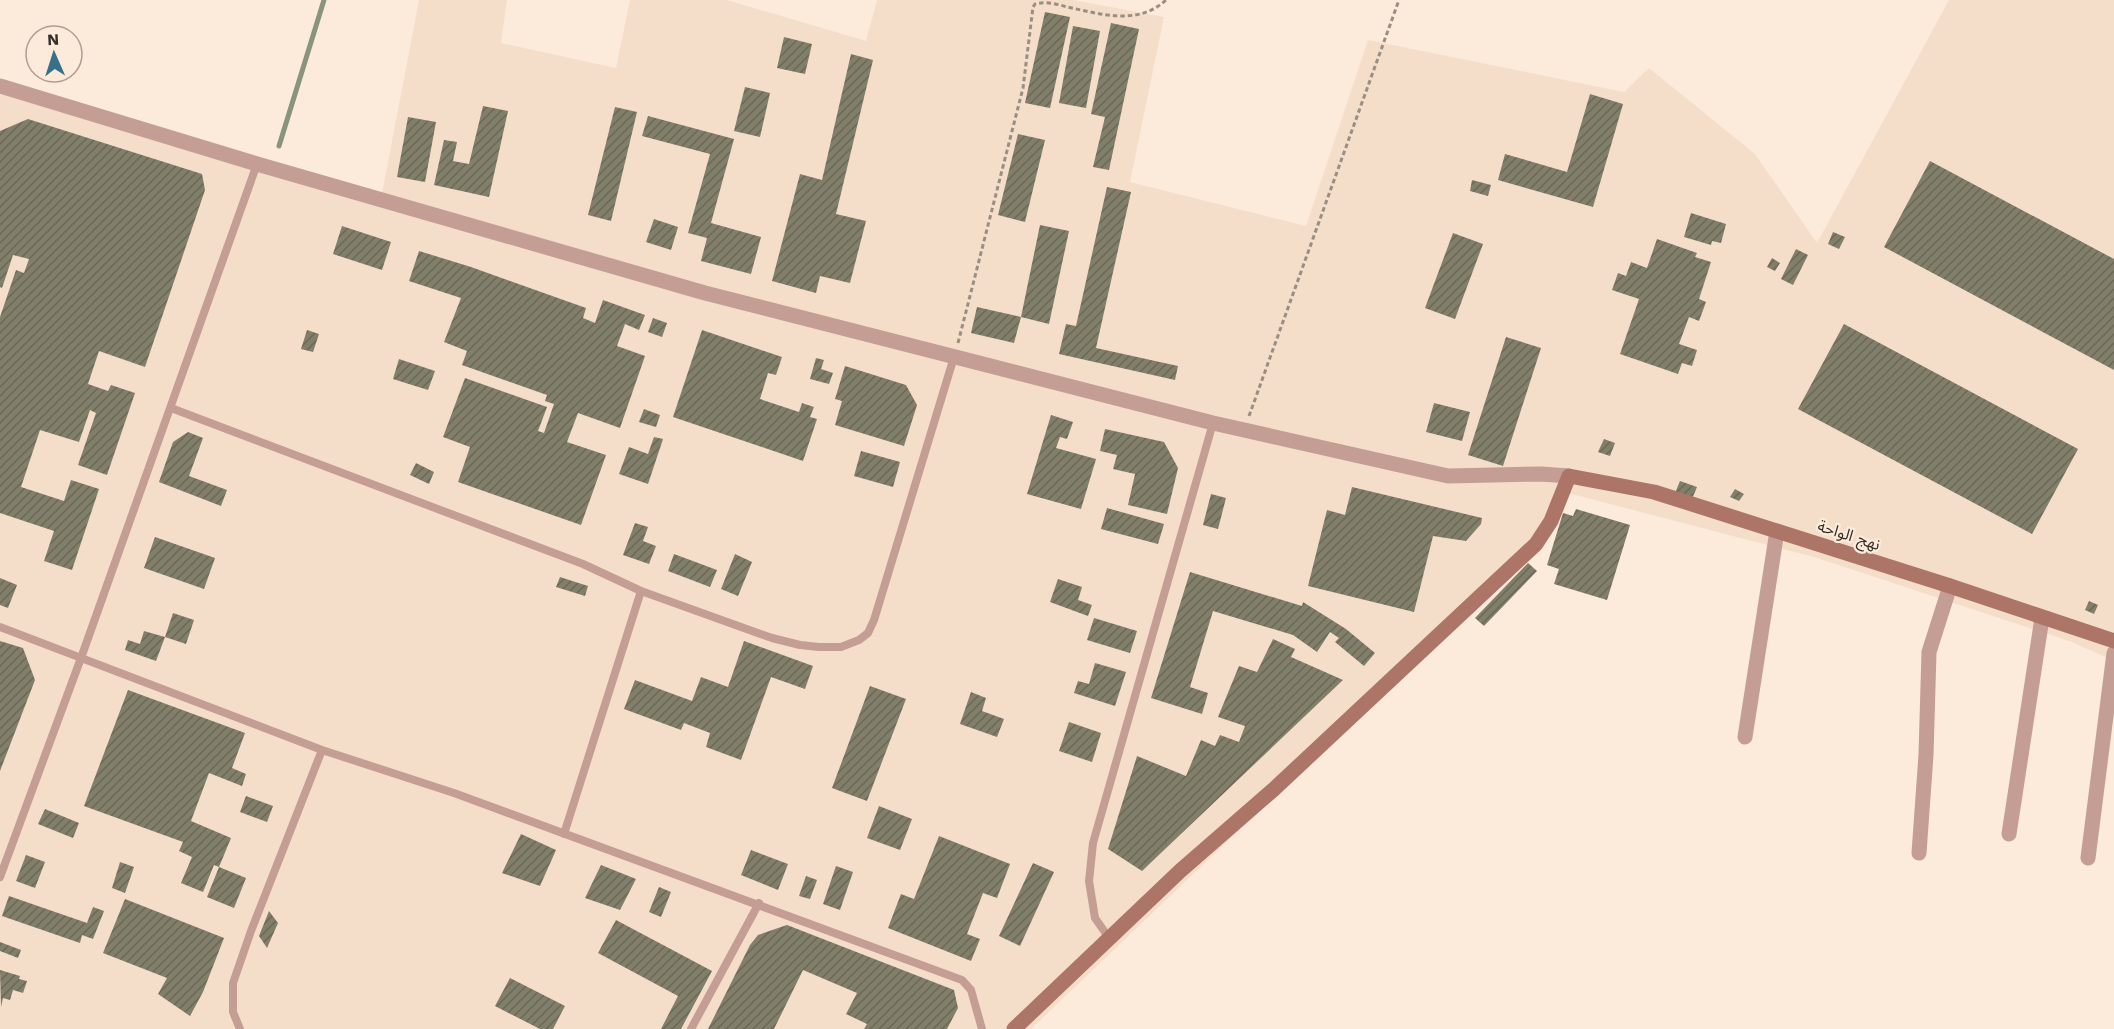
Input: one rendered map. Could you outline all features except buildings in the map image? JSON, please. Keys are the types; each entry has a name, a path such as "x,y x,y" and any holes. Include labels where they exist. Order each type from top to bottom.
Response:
{"street":[{"path":"0,86 257,164 705,293 1213,423 1448,476 1540,474 1569,476 1551,521 1536,543 1273,790 1180,871 1014,1029"},
{"name":"نهج الواحة","path":"1569,476 1654,492 2114,641"},
{"path":"1745,737 1777,531"},
{"path":"1919,853 1926,755 1929,652 1950,586"},
{"path":"2009,834 2042,618"},
{"path":"2088,858 2114,653"}],"lane":[{"path":"0,877 81,658 257,164"},
{"path":"171,408 583,564 641,591 772,638 800,645 841,647 859,640 868,633 874,620 954,357"},
{"path":"1109,938 1095,918 1089,881 1093,843 1213,423"},
{"path":"564,834 641,591"},
{"path":"0,627 322,750 454,793 759,903 962,980 972,990 982,1029"},
{"path":"239,1029 233,1012 233,983 322,750"},
{"path":"691,1029 759,903"}],"path":[{"path":"954,357 993,214 1023,88 1035,3 1049,3 1122,17 1138,16 1149,12 1166,0"},
{"path":"1244,430 1399,0"}],"shaded area":[{"path":"419,0 507,0 501,43 616,68 630,0 727,0 866,41 877,0 1073,0 1164,17 1130,182 1306,226 1368,40 1624,92 1649,68 1755,154 1817,243 1949,0 2114,0 2114,661 2072,642 1814,557 1564,492 1545,538 1031,1029 0,1029 0,92 380,204"}],"waterway":[{"path":"279,146 324,0"}]}
